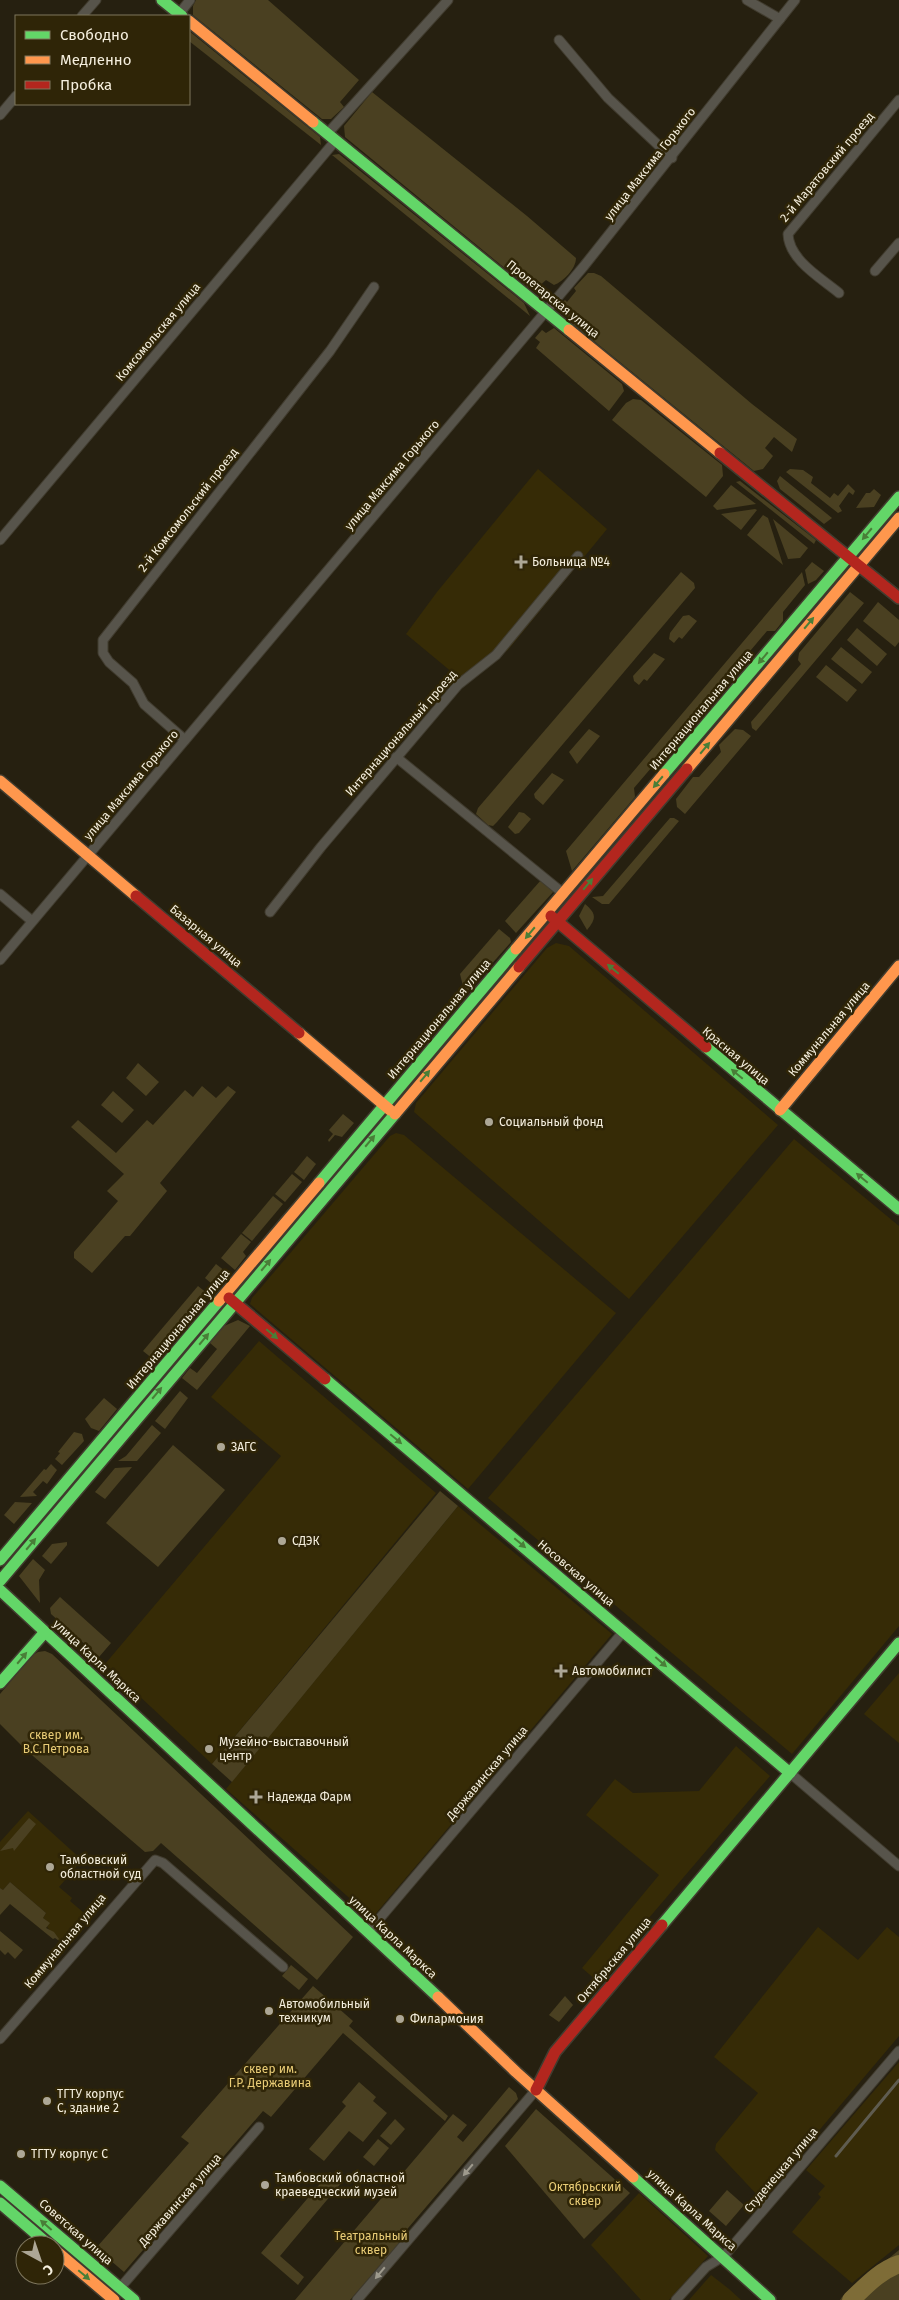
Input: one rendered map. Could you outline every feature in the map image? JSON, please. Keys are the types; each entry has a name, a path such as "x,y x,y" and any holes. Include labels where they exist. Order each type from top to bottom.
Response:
{"main road":[{"path":"162,0 181,15"},
{"name":"Пролетарская улица","path":"190,23 899,598"},
{"name":"Интернациональная улица","path":"0,1560 899,497"},
{"name":"Интернациональная улица","path":"0,1581 899,518"},
{"name":"Базарная улица","path":"0,781 87,856 167,920 394,1114"},
{"name":"Красная улица","path":"547,914 899,1210"},
{"name":"Коммунальная улица","path":"780,1110 899,966"},
{"name":"Носовская улица","path":"225,1294 624,1631 790,1774"},
{"name":"улица Карла Маркса","path":"0,1590 368,1931 536,2090 724,2256 770,2300"},
{"path":"0,1683 45,1632"},
{"name":"Октябрьская улица","path":"536,2090 555,2052 899,1643"},
{"name":"Советская улица","path":"0,2186 134,2300"},
{"path":"0,2203 37,2235"},
{"path":"65,2258 114,2300"}],"street":[{"path":"83,15 96,0"},
{"path":"181,15 190,0"},
{"name":"Комсомольская улица","path":"0,540 332,137 448,0"},
{"path":"747,0 780,19"},
{"name":"улица Максима Горького","path":"0,960 546,311 672,158 795,0"},
{"path":"559,40 608,98 672,158"},
{"path":"0,115 15,97"},
{"name":"2-й Маратовский проезд","path":"839,293 794,255 788,242 788,234 899,100"},
{"path":"875,271 899,242"},
{"name":"2-й Комсомольский проезд","path":"185,740 144,704 133,683 109,662 102,653 102,640 330,351 374,287"},
{"name":"Интернациональный проезд","path":"270,912 458,684 496,655 578,556"},
{"path":"396,757 564,894"},
{"path":"0,894 32,921"},
{"name":"Державинская улица","path":"368,1931 624,1631"},
{"name":"Носовская улица","path":"790,1774 899,1866"},
{"name":"Коммунальная улица","path":"0,2039 152,1861 158,1860 164,1863 283,1968"},
{"name":"Студенецкая улица","path":"676,2300 706,2267 724,2256 899,2051"},
{"name":"Октябрьская улица","path":"357,2300 536,2090"},
{"name":"Державинская улица","path":"120,2288 259,2127"}],"shaded area":[{"name":"Больница №4","path":"538,469 607,529 508,650 465,683 406,634 437,592"},
{"path":"556,943 569,946 778,1125 629,1299 414,1112 416,1103 547,948"},
{"path":"396,1133 404,1135 616,1313 468,1489 250,1304 252,1298 390,1136"},
{"path":"794,1139 899,1226 899,1626 792,1754 488,1498"},
{"path":"259,1341 436,1493 212,1764 105,1664 281,1456 211,1397"},
{"path":"458,1506 612,1634 372,1918 226,1789"},
{"path":"899,1673 899,1743 864,1714"},
{"path":"736,1746 770,1776 596,1980 582,1968 659,1875 586,1815 615,1779 633,1793 699,1791"},
{"path":"28,1811 82,1860 59,1887 72,1898 70,1901 84,1913 60,1942 47,1927 49,1923 43,1918 46,1913 10,1882 3,1890 0,1888 0,1842"},
{"path":"818,1927 858,1960 887,1927 899,1937 899,2036 761,2199 715,2150 716,2144 758,2093 714,2057"},
{"path":"899,2062 899,2245 852,2283 792,2232 821,2197 818,2194 825,2186 806,2170"},
{"path":"639,2193 708,2256 669,2300 641,2300 591,2245"},
{"path":"711,2275 729,2289 741,2300 689,2300"}],"green space":[{"path":"196,0 268,0 359,80 340,102 344,107 331,119 322,119 193,15 193,6"},
{"path":"190,32 320,137 321,145 190,42"},
{"path":"372,92 527,216 576,258 574,266 568,274 554,285 546,280 537,288 529,288 345,137 344,126"},
{"path":"339,154 524,303 530,316 332,155"},
{"path":"588,273 601,276 752,404 797,439 792,452 774,437 765,448 773,456 763,469 754,471 573,324 563,311 562,303 565,300 567,302 576,291 574,288"},
{"path":"554,328 622,384 624,391 609,411 536,348 540,342 535,338 542,330 546,333"},
{"path":"633,399 641,400 722,465 723,476 706,497 612,420 626,403"},
{"path":"790,469 803,470 813,477 811,483 830,498 834,493 838,496 848,484 855,491 853,495 849,492 839,506 842,511 838,513 786,472"},
{"path":"780,476 832,518 824,524 780,489 777,481"},
{"path":"740,481 816,540 814,544 736,482"},
{"path":"731,485 756,504 717,510 713,506"},
{"path":"874,489 881,495 874,507 856,508 866,493 870,493"},
{"path":"757,510 741,530 721,514"},
{"path":"763,515 768,518 783,565 747,535"},
{"path":"773,519 808,548 800,558 788,559"},
{"path":"812,562 824,571 816,580 808,584 805,570"},
{"path":"681,572 694,583 695,588 497,822 493,826 488,825 476,814 478,808"},
{"path":"802,572 805,585 783,612 783,621 775,631 767,631 708,701 709,709 700,721 689,731 681,733 634,788 635,797 572,871 566,851"},
{"path":"850,592 864,603 756,731 752,728 751,722 801,664 798,660 799,653"},
{"path":"878,602 899,620 899,642 895,647 863,621"},
{"path":"689,615 697,621 682,639 679,637 674,643 669,639 670,633 683,616"},
{"path":"857,628 887,654 877,666 847,640"},
{"path":"841,647 872,672 862,684 831,659"},
{"path":"654,653 665,659 647,681 644,679 639,685 634,681 633,676"},
{"path":"826,665 857,690 847,702 816,677"},
{"path":"589,729 600,736 577,764 569,752"},
{"path":"735,729 743,730 751,736 685,814 677,807 676,799 693,777 699,777 721,752 719,745"},
{"path":"552,773 564,780 543,805 535,798 534,794"},
{"path":"519,812 524,813 531,819 519,833 515,834 508,827"},
{"path":"670,818 679,821 609,904 602,904 592,897 603,896"},
{"path":"541,880 554,891 516,933 505,921"},
{"path":"585,904 592,911 594,917 587,930 579,916"},
{"path":"499,929 510,938 511,942 465,994 460,974"},
{"path":"138,1063 159,1082 146,1096 126,1078"},
{"path":"202,1086 216,1098 228,1086 236,1092 160,1183 167,1191 130,1236 125,1236 92,1273 74,1258 74,1252 118,1201 107,1191 124,1174 71,1127 78,1120 116,1153 147,1120 153,1125 185,1090 193,1097"},
{"path":"113,1091 134,1110 122,1123 101,1105"},
{"path":"343,1114 354,1123 342,1137 335,1135 329,1142 328,1140 333,1134 329,1130"},
{"path":"307,1156 316,1164 304,1180 294,1172"},
{"path":"292,1174 302,1182 285,1202 275,1194"},
{"path":"273,1196 283,1204 252,1241 242,1233"},
{"path":"241,1234 251,1242 243,1252 246,1256 235,1270 221,1258"},
{"path":"216,1264 230,1275 218,1289 205,1278"},
{"path":"198,1286 208,1294 153,1359 143,1351"},
{"path":"238,1320 250,1326 197,1390 182,1378 190,1368 197,1373 217,1349 210,1343 224,1326"},
{"path":"180,1391 188,1398 165,1429 155,1421"},
{"path":"104,1398 117,1409 99,1431 91,1428 85,1419"},
{"path":"152,1425 161,1433 137,1461 118,1461 126,1456"},
{"path":"74,1432 82,1434 84,1441 62,1465 55,1459 60,1453 58,1452"},
{"path":"173,1445 225,1490 158,1567 106,1523"},
{"path":"51,1464 57,1470 47,1484 43,1481 33,1492 37,1496 20,1497 44,1469 46,1470"},
{"path":"132,1467 105,1499 95,1492 115,1468"},
{"path":"440,1491 458,1506 232,1782 212,1764"},
{"path":"15,1502 32,1503 14,1524 4,1515"},
{"path":"67,1542 67,1545 51,1564 42,1556 52,1544"},
{"path":"33,1559 45,1570 39,1580 40,1603 19,1576"},
{"path":"60,1597 111,1643 99,1657 51,1614 50,1608"},
{"name":"сквер им. В.С.Петрова","path":"45,1651 52,1654 353,1937 317,1980 161,1843 153,1851 145,1852 26,1750 0,1724 0,1694 33,1655"},
{"path":"29,1818 36,1824 14,1851 13,1848 0,1851"},
{"path":"10,1882 46,1913 43,1918 50,1923 46,1928 54,1932 58,1940 53,1939 10,1904 0,1915 0,1888 3,1890"},
{"path":"0,1931 23,1950 15,1959 8,1952 5,1955 0,1950"},
{"path":"291,1965 308,1979 299,1990 282,1976"},
{"name":"сквер им. Г.Р. Державина","path":"313,1986 353,2021 349,2026 448,2116 445,2121 343,2033 271,2117 263,2111 124,2272 96,2248 189,2143 181,2137"},
{"path":"565,1996 573,2005 559,2022 549,2015"},
{"path":"359,2082 376,2097 373,2101 387,2113 363,2142 349,2131 324,2161 309,2149 346,2106 342,2102"},
{"name":"Театральный сквер","path":"509,2087 516,2093 518,2099 403,2234 405,2236 350,2300 295,2300 453,2114 467,2125 457,2137 463,2142"},
{"name":"Октябрьский сквер","path":"536,2109 630,2193 584,2239 505,2146"},
{"path":"395,2119 405,2129 391,2145 380,2136"},
{"path":"378,2139 389,2148 374,2166 363,2157"},
{"path":"330,2172 342,2182 280,2256 304,2277 298,2285 261,2253"},
{"path":"727,2190 744,2205 726,2226 709,2211"},
{"path":"899,2250 899,2300 840,2300 842,2297"}],"waterway":[{"path":"851,2300 879,2275 899,2264"}],"railway":[{"path":"836,2156 899,2080"}],"traffic: fast":[{"path":"162,0 181,15"},
{"path":"313,122 569,330"},
{"path":"664,774 899,497"},
{"path":"319,1183 516,949"},
{"path":"706,1047 899,1209"},
{"path":"0,1581 395,1114"},
{"path":"0,1560 219,1301"},
{"path":"325,1379 790,1773"},
{"path":"0,1590 438,1997"},
{"path":"0,1683 45,1632"},
{"path":"662,1925 899,1643"},
{"path":"633,2177 770,2300"},
{"path":"0,2186 134,2300"},
{"path":"0,2203 37,2235"}],"traffic: slow":[{"path":"190,22 313,122"},
{"path":"569,330 720,453"},
{"path":"687,769 899,518"},
{"path":"516,949 664,774"},
{"path":"0,781 136,896"},
{"path":"780,1110 899,966"},
{"path":"395,1114 519,967"},
{"path":"299,1033 390,1110"},
{"path":"219,1301 319,1183"},
{"path":"438,1997 516,2072 633,2177"},
{"path":"65,2258 114,2300"}],"traffic: jam":[{"path":"720,453 899,598"},
{"path":"519,967 687,769"},
{"path":"136,896 299,1033"},
{"path":"551,916 706,1047"},
{"path":"229,1298 325,1379"},
{"path":"536,2090 555,2052 662,1925"}],"place":[{"name":"Больница №4","path":"521,562"},
{"name":"Социальный фонд","path":"489,1122"},
{"name":"ЗАГС","path":"221,1447"},
{"name":"СДЭК","path":"282,1541"},
{"name":"Автомобилист","path":"561,1671"},
{"name":"Музейно-выставочный центр","path":"209,1749"},
{"name":"Надежда Фарм","path":"256,1797"},
{"name":"Тамбовский областной суд","path":"50,1867"},
{"name":"Автомобильный техникум","path":"269,2011"},
{"name":"Филармония","path":"400,2019"},
{"name":"ТГТУ корпус С, здание 2","path":"47,2101"},
{"name":"ТГТУ корпус С","path":"21,2154"},
{"name":"Тамбовский областной краеведческий музей","path":"265,2185"}]}
